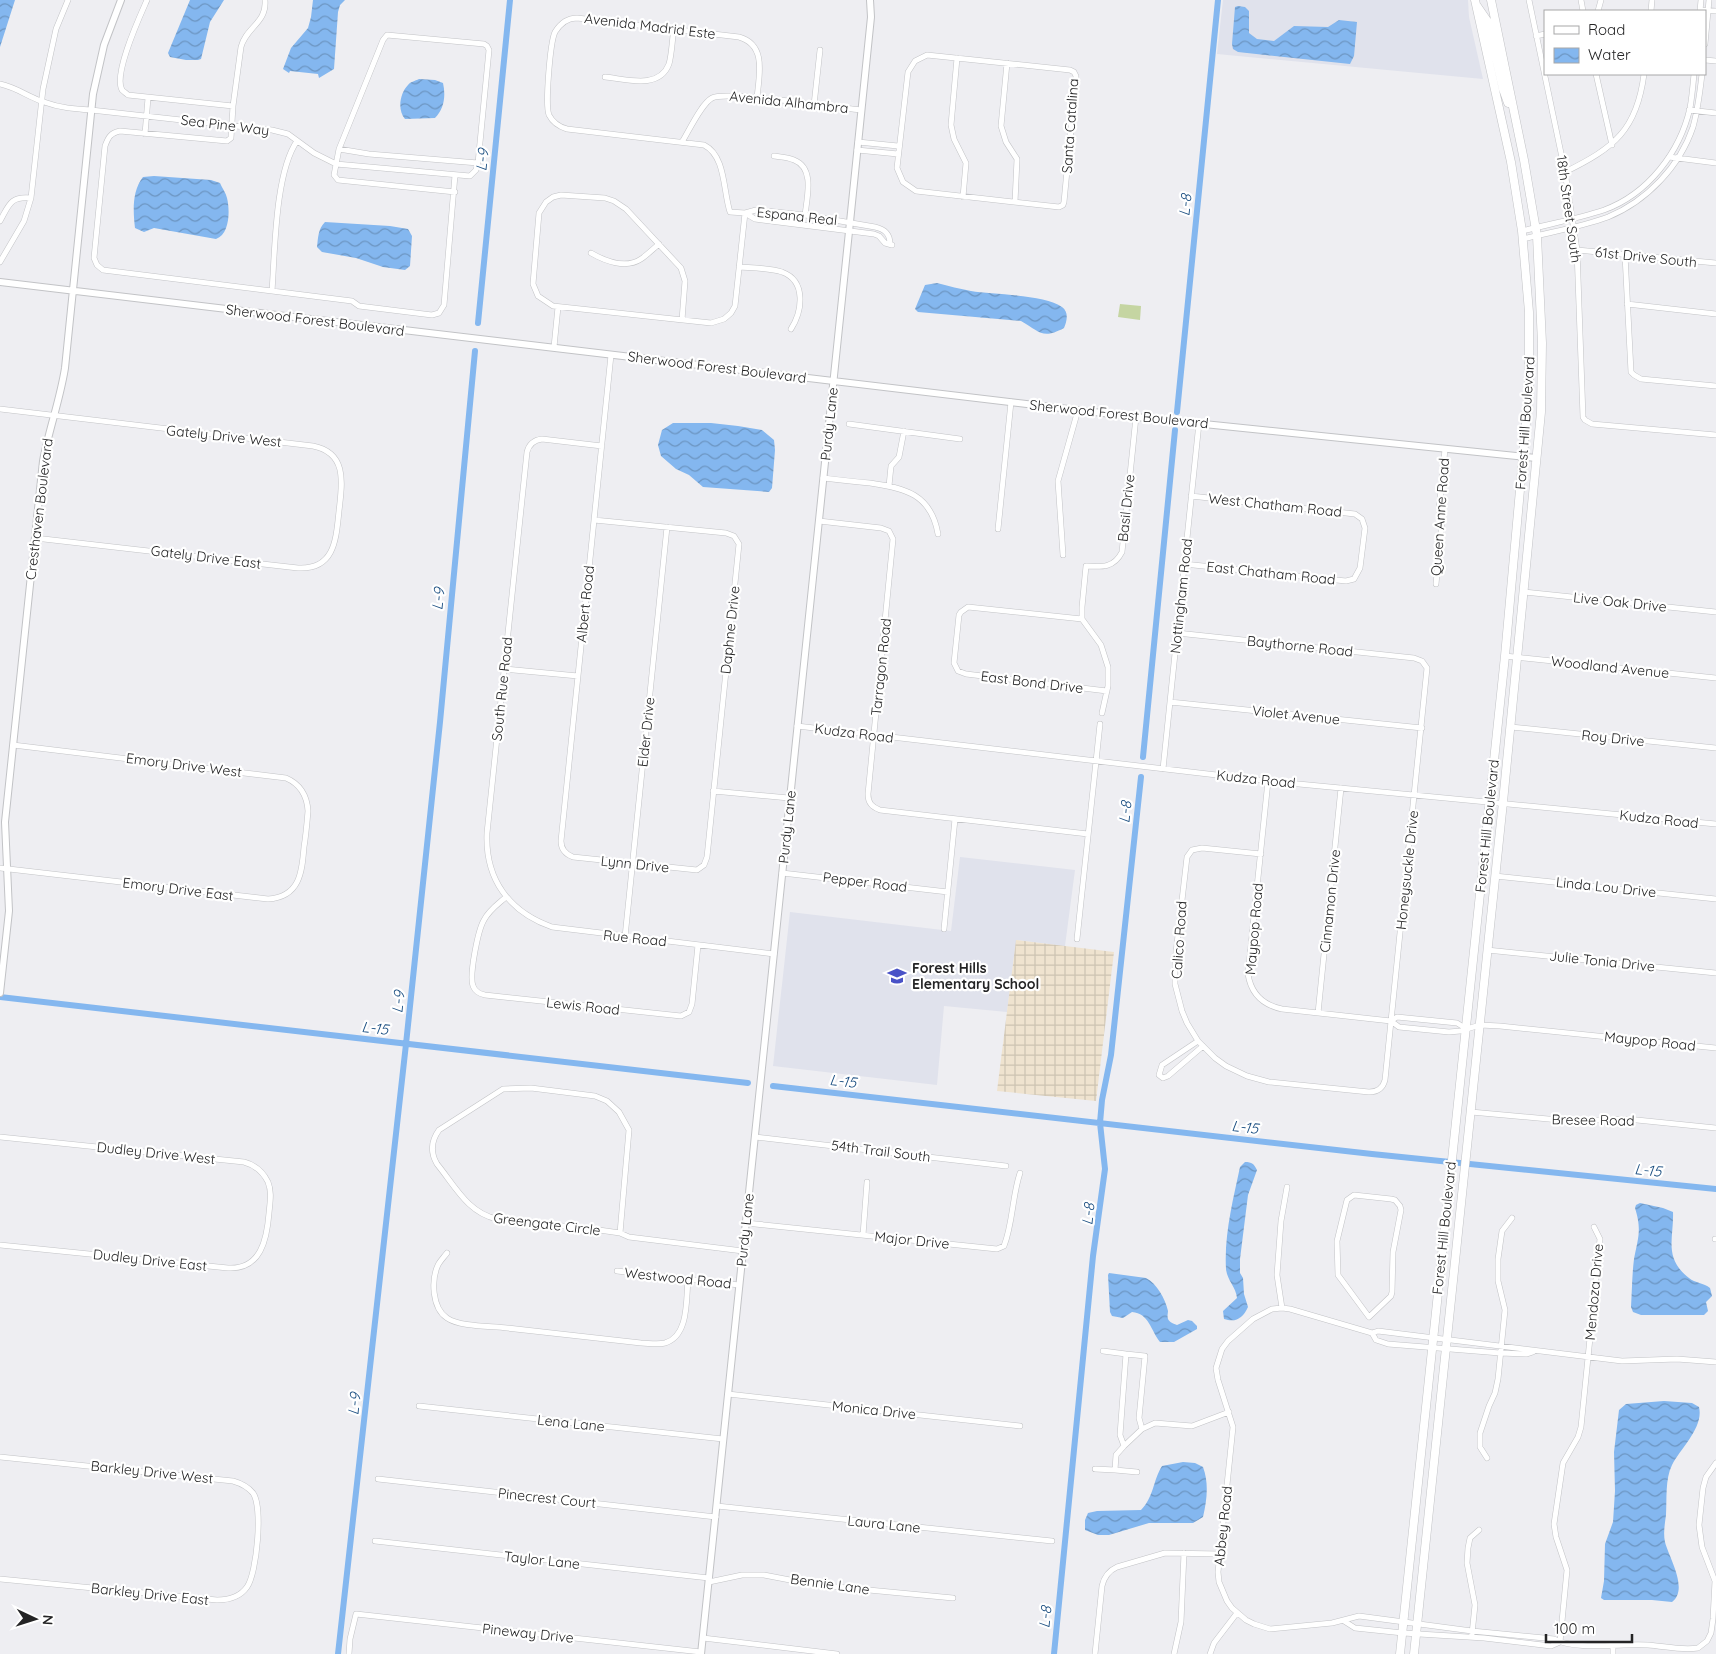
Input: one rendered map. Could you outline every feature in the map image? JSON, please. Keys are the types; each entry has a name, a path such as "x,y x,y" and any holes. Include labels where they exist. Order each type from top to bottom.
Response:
{"main road":[{"name":"Forest Hill Boulevard","path":"1414,1654 1518,657 1541,412 1542,351 1536,232 1490,0"},
{"name":"Forest Hill Boulevard","path":"1400,1654 1490,802 1528,414 1529,312 1522,235 1511,162 1476,2"},
{"path":"1476,2 1488,22 1503,89 1513,111"}],"street":[{"path":"0,262 24,221 30,198 43,90 56,29 68,0"},
{"name":"Cresthaven Boulevard","path":"0,993 9,911 4,869 5,822 43,461 62,385 91,110 104,45 121,0"},
{"path":"148,0 132,33 120,83 122,89 128,95 233,106"},
{"path":"265,0 266,8 262,19 243,39 233,106 232,138 227,142 120,131 114,132 109,136 105,146 94,258 103,270 352,301 359,306 432,315 439,313 444,305 455,175"},
{"name":"Purdy Lane","path":"701,1653 789,798 850,231 871,17 870,0"},
{"name":"18th Street South","path":"1529,0 1544,74"},
{"path":"1701,0 1700,10 1716,11"},
{"path":"1706,33 1709,0"},
{"name":"Avenida Madrid Este","path":"725,192 718,161 708,147 699,144 564,128 554,121 549,114 547,106 552,42 556,30 565,21 577,18 738,37 750,42 756,49 759,58 757,98"},
{"path":"605,77 644,81 660,76 670,62 674,29"},
{"path":"1536,36 1544,34"},
{"path":"339,149 369,154 478,163 490,50 484,44 387,35 383,40 339,149 334,175 338,180 454,192"},
{"path":"814,105 820,50"},
{"name":"Santa Catalina","path":"927,55 1007,63 1070,70 1076,76 1064,202 1062,206 1059,208 963,197 916,191 909,188 898,172 898,146 905,87 910,68 919,58 927,55"},
{"path":"957,58 951,125 954,139 966,162 963,197"},
{"path":"1007,63 1001,126 1006,142 1017,160 1015,202"},
{"name":"18th Street South","path":"1544,75 1565,172 1577,250 1583,413 1586,420 1592,424 1716,435"},
{"path":"1596,75 1612,144"},
{"path":"1565,172 1591,160 1612,144 1627,127 1637,108 1644,75"},
{"path":"1522,235 1604,210 1631,195 1648,182 1669,157 1679,139 1689,110 1694,75"},
{"path":"1522,235 1573,227 1607,217 1635,202 1659,182 1678,158 1690,135 1697,111 1702,75"},
{"name":"Sea Pine Way","path":"0,84 20,90 42,102 72,109 272,130 288,134 318,156 336,164 470,176 476,170 478,163"},
{"name":"Avenida Alhambra","path":"682,142 706,103 713,97 722,95 861,110"},
{"path":"145,134 148,98"},
{"path":"1689,110 1716,113"},
{"path":"272,291 279,201 290,152 297,141"},
{"path":"858,142 898,146"},
{"path":"857,150 898,154"},
{"path":"774,156 793,159 805,170 808,182 805,214"},
{"path":"1669,157 1716,163"},
{"name":"Espana Real","path":"725,192 730,212 745,213 756,210 805,214 881,228 890,238 891,245 874,234 755,220 745,213"},
{"path":"682,320 683,272 678,264 626,209 614,201 605,198 565,195 549,199 543,205 540,213 532,279 538,296 549,304 558,307 682,320 711,323 728,317 735,306 745,213"},
{"path":"1631,195 1635,202"},
{"path":"0,221 12,201 20,197 30,198"},
{"path":"591,253 604,260 628,263 640,260 659,244"},
{"name":"61st Drive South","path":"1577,250 1716,264"},
{"path":"1625,255 1630,368 1634,375 1641,378 1716,386"},
{"path":"739,267 781,272 794,282 800,293 800,305 796,321 790,329"},
{"name":"Sherwood Forest Boulevard","path":"0,282 1136,417 1536,458"},
{"path":"1628,304 1716,314"},
{"path":"554,348 558,307"},
{"name":"Albert Road","path":"565,853 561,846 561,841 611,355"},
{"path":"998,529 1011,402"},
{"name":"Gately Drive West","path":"0,410 317,446 331,455 341,470 342,483 339,512"},
{"path":"1063,555 1058,481 1078,410"},
{"name":"Basil Drive","path":"1082,619 1086,566 1109,566 1116,561 1122,552 1136,417"},
{"name":"Nottingham Road","path":"1162,769 1199,423"},
{"path":"849,424 960,439"},
{"path":"889,486 891,466 900,457 904,431"},
{"name":"South Rue Road","path":"506,897 491,870 487,842 528,448 534,441 542,439 602,446"},
{"name":"Queen Anne Road","path":"1436,584 1442,522 1439,510 1445,449"},
{"path":"823,478 889,486 905,490 922,501 934,519 938,534"},
{"name":"West Chatham Road","path":"1191,496 1352,513 1359,516 1365,528 1360,568 1357,576"},
{"name":"Gately Drive East","path":"34,538 307,568 319,564 331,553 336,538 339,512"},
{"name":"Daphne Drive","path":"594,520 730,534 737,540 714,791 707,857 704,865"},
{"name":"Tarragon Road","path":"819,521 881,528 889,532 893,539 868,794 868,799 872,806 880,810 1088,834"},
{"name":"Elder Drive","path":"625,937 667,527"},
{"name":"East Chatham Road","path":"1184,564 1346,581 1357,576"},
{"name":"Live Oak Drive","path":"1524,592 1716,612"},
{"name":"East Bond Drive","path":"1082,619 973,606 964,609 958,619 953,659 955,667 958,671 966,674 1107,691"},
{"path":"1082,619 1096,637 1105,654 1109,677 1102,713"},
{"name":"Baythorne Road","path":"1177,633 1414,658 1422,661"},
{"name":"Woodland Avenue","path":"1505,656 1716,678"},
{"name":"Honeysuckle Drive","path":"1385,1080 1427,673 1425,664 1422,661"},
{"path":"504,669 578,676"},
{"name":"Violet Avenue","path":"1170,702 1422,728"},
{"path":"1077,939 1100,724"},
{"name":"Kudza Road","path":"797,726 1268,781 1414,796 1503,802 1716,824"},
{"name":"Roy Drive","path":"1510,727 1716,748"},
{"name":"Emory Drive West","path":"13,745 286,778 297,784 306,798 308,811 305,837"},
{"name":"Maypop Road","path":"1268,781 1248,970 1250,983 1258,998 1269,1006 1391,1021 1399,1027 1439,1031 1459,1031 1480,1025 1716,1048"},
{"name":"Cinnamon Drive","path":"1318,1013 1341,788"},
{"path":"714,791 789,798"},
{"path":"944,929 955,819"},
{"name":"Emory Drive East","path":"4,869 272,899 288,893 299,880 305,837"},
{"name":"Calico Road","path":"1261,854 1202,848 1192,850 1186,861 1175,971 1178,998 1182,1011 1203,1046 1226,1066 1238,1073 1260,1080 1370,1092 1378,1091 1382,1088 1385,1080"},
{"name":"Lynn Drive","path":"565,853 573,857 692,870 704,865"},
{"name":"Pepper Road","path":"782,873 948,892"},
{"name":"Linda Lou Drive","path":"1495,876 1716,899"},
{"name":"Rue Road","path":"506,897 529,918 552,927 774,954"},
{"name":"Lewis Road","path":"506,897 488,914 479,929 472,980 477,992 485,995 677,1017 689,1012 692,1004 698,945"},
{"name":"Julie Tonia Drive","path":"1488,950 1716,973"},
{"name":"Maypop Road","path":"1391,1021 1397,1016 1457,1023 1465,1028"},
{"path":"1198,1040 1162,1064 1159,1074 1163,1078 1168,1076 1203,1046"},
{"name":"Greengate Circle","path":"620,1233 629,1130 619,1112 607,1101 595,1096 531,1088 503,1089 437,1133 432,1147 433,1156 437,1164 472,1208 480,1214 497,1219 620,1233 629,1237 743,1251"},
{"name":"Bresee Road","path":"1471,1112 1570,1121 1627,1118 1716,1128"},
{"name":"Dudley Drive West","path":"0,1137 244,1162 259,1170 268,1182 271,1196 268,1218"},
{"name":"54th Trail South","path":"755,1137 1006,1166"},
{"name":"Major Drive","path":"746,1223 997,1249 1004,1246 1007,1238 1015,1187 1020,1173"},
{"path":"863,1235 867,1182"},
{"path":"1287,1187 1281,1221 1277,1275 1282,1308 1372,1333 1378,1331 1433,1337 1588,1358 1632,1362 1677,1359 1716,1362"},
{"path":"1358,1195 1395,1200 1401,1210 1393,1252 1391,1296 1370,1317 1340,1279 1338,1275 1337,1241 1347,1200 1358,1195"},
{"name":"Dudley Drive East","path":"0,1245 232,1268 244,1265 258,1255 265,1240 268,1218"},
{"path":"1487,1458 1480,1447 1480,1433 1488,1406 1495,1393 1498,1379 1505,1310 1498,1281 1498,1259 1502,1231 1512,1218"},
{"name":"Mendoza Drive","path":"1560,1642 1567,1570 1556,1537 1554,1524 1563,1463 1578,1437 1581,1427 1600,1239 1594,1227"},
{"path":"447,1253 437,1266 434,1296 438,1309 450,1320 478,1325 641,1343 661,1343 672,1339 681,1329 684,1319 688,1280"},
{"name":"Westwood Road","path":"617,1271 740,1285"},
{"name":"Abbey Road","path":"1282,1308 1272,1309 1253,1319 1228,1341 1222,1349 1216,1368 1233,1427 1220,1554 1219,1582 1227,1601 1237,1613 1254,1624 1270,1629 1344,1621 1359,1616 1472,1634"},
{"path":"1372,1333 1376,1340 1388,1344 1500,1354 1527,1354 1536,1351"},
{"path":"1103,1351 1145,1356 1140,1418 1142,1429"},
{"path":"1124,1446 1120,1435 1126,1354"},
{"name":"Monica Drive","path":"728,1394 1020,1426"},
{"name":"Lena Lane","path":"419,1406 724,1439"},
{"path":"1115,1470 1116,1456 1142,1429 1155,1423 1192,1426 1229,1412"},
{"name":"Barkley Drive West","path":"0,1457 238,1482 253,1494 257,1503 259,1516 257,1539"},
{"path":"1479,1530 1470,1538 1468,1548 1467,1563 1475,1599 1472,1634 1554,1639 1560,1642 1592,1646 1642,1644 1698,1648 1711,1633 1715,1580 1702,1547 1699,1525 1706,1477 1716,1463"},
{"path":"1095,1469 1137,1472"},
{"name":"Pinecrest Court","path":"378,1479 716,1517"},
{"name":"Laura Lane","path":"717,1506 1052,1541"},
{"name":"Barkley Drive East","path":"0,1579 225,1600 237,1596 250,1582 254,1570 257,1539"},
{"name":"Taylor Lane","path":"376,1541 709,1580"},
{"path":"1095,1654 1102,1586 1107,1574 1117,1567 1164,1553 1220,1554"},
{"path":"1174,1654 1182,1622 1184,1553"},
{"name":"Bennie Lane","path":"709,1580 742,1575 764,1575 816,1585 953,1598"},
{"path":"1210,1654 1214,1643 1237,1613"},
{"name":"Pineway Drive","path":"349,1654 350,1639 356,1614 701,1653"},
{"name":"Abbey Road","path":"1344,1621 1355,1628 1403,1633 1472,1634"},
{"path":"703,1638 838,1654"},
{"path":"1613,1646 1613,1654"}],"shaded area":[{"path":"1223,0 1468,0 1469,17 1483,79 1217,54"},
{"name":"Forest Hills Elementary School","path":"960,857 1075,870 1065,946 1016,940 1007,1012 944,1006 937,1085 773,1066 790,912 951,931"},
{"path":"1016,940 1114,952 1096,1101 997,1091"}],"green space":[{"path":"1120,304 1141,306 1140,320 1118,317"}],"water":[{"path":"0,0 15,0 0,47"},
{"path":"190,0 224,0 210,22 201,59 198,60 170,57 168,53"},
{"path":"313,0 345,0 340,5 338,12 334,69 319,78 318,74 290,71 289,73 283,69 291,48 308,28"},
{"path":"1235,7 1245,7 1249,11 1249,33 1257,39 1274,41 1294,26 1328,27 1339,20 1357,22 1354,56 1350,64 1238,52 1233,49 1232,44"},
{"path":"419,79 435,80 443,83 444,97 442,106 435,118 405,119 400,106 401,97 405,88 411,82"},
{"path":"143,177 211,180 220,183 229,209 228,221 221,236 216,239 154,228 144,232 135,228 134,208 137,188"},
{"path":"325,222 408,229 412,236 410,266 405,270 383,267 356,258 322,252 317,247 318,237"},
{"path":"937,283 971,291 1032,297 1054,303 1066,311 1067,317 1064,328 1057,332 1045,334 1021,321 918,312 915,309 925,285"},
{"path":"673,423 711,423 762,430 774,440 772,488 769,492 703,487 689,475 676,469 661,456 658,445 662,430"},
{"path":"1245,1162 1253,1164 1257,1170 1248,1195 1240,1259 1240,1273 1243,1278 1244,1294 1248,1307 1239,1319 1228,1320 1224,1319 1223,1311 1237,1298 1226,1269 1228,1230 1240,1167"},
{"path":"1640,1203 1673,1212 1672,1247 1676,1263 1689,1278 1710,1288 1712,1296 1706,1302 1708,1311 1704,1315 1641,1315 1633,1312 1631,1307 1633,1271 1639,1228 1635,1208"},
{"path":"1109,1273 1146,1278 1154,1284 1163,1296 1169,1321 1177,1325 1188,1320 1192,1321 1197,1326 1197,1329 1174,1342 1160,1342 1146,1319 1138,1313 1132,1312 1123,1318 1112,1316 1110,1312"},
{"path":"1664,1401 1692,1403 1699,1407 1700,1415 1695,1430 1672,1465 1667,1483 1664,1539 1676,1573 1679,1589 1677,1596 1672,1602 1604,1600 1601,1598 1604,1581 1605,1544 1613,1522 1615,1491 1614,1452 1619,1410 1626,1404"},
{"path":"1183,1462 1195,1463 1203,1467 1207,1492 1203,1517 1193,1523 1149,1523 1109,1535 1098,1535 1085,1530 1085,1520 1088,1513 1141,1510 1151,1494 1162,1466"}],"waterway":[{"name":"L-9","path":"478,323 510,0"},
{"name":"L-8","path":"1177,412 1218,0"},
{"name":"L-9","path":"338,1654 440,722 475,351"},
{"name":"L-8","path":"1143,757 1175,430"},
{"name":"L-8","path":"1054,1654 1093,1256 1105,1169 1100,1123 1102,1100 1111,1055 1141,777"},
{"name":"L-15","path":"0,997 748,1083"},
{"name":"L-15","path":"773,1086 1372,1154 1716,1189"}],"place":[{"name":"Forest Hills Elementary School","path":"897,976"}]}
